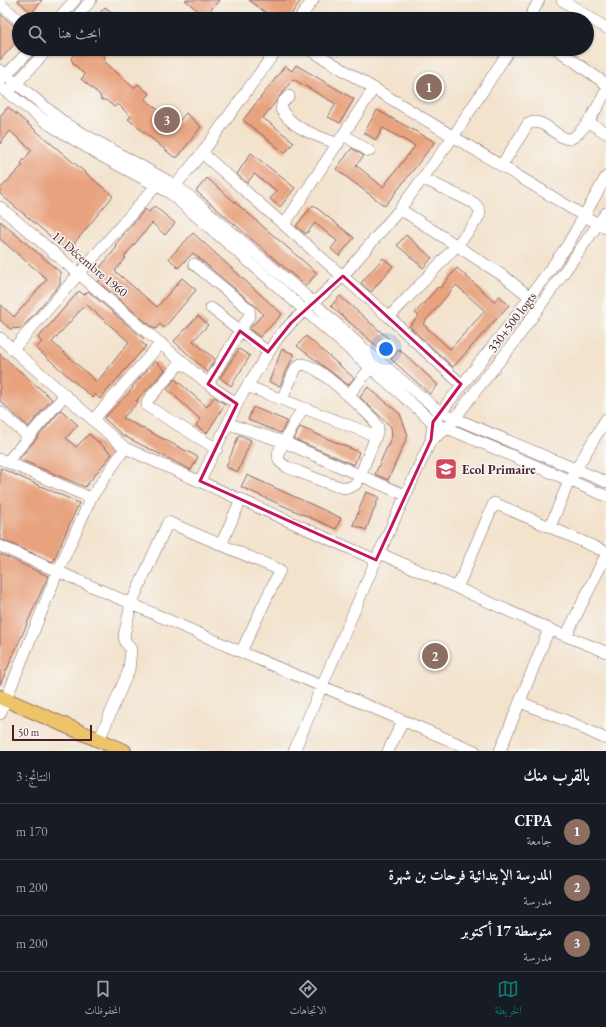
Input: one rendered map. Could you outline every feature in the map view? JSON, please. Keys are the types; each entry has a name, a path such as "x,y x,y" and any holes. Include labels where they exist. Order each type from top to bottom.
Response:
{"main road":[{"path":"2,705 28,718 100,745 124,751"}],"street":[{"path":"64,12 75,0"},
{"path":"81,12 91,0"},
{"path":"305,12 314,0"},
{"path":"533,12 539,0"},
{"path":"562,0 581,12"},
{"path":"0,4 12,14"},
{"path":"594,20 606,28"},
{"path":"23,56 2,75 17,84 66,124 172,189 314,303 363,348 440,412 606,482"},
{"path":"42,56 17,84 2,92 50,125 155,187 172,189 304,311 371,367 433,422 606,496"},
{"path":"172,189 202,153 272,56"},
{"path":"321,56 584,216 603,226"},
{"path":"200,481 217,449 237,404 277,339 304,311 343,276 400,209 424,179 453,137 505,56"},
{"path":"567,56 606,84"},
{"path":"284,225 374,88"},
{"path":"502,166 530,123 540,123 564,138 570,139 575,137 588,122 606,91"},
{"path":"289,96 282,102 280,109 308,133 341,139 369,151"},
{"path":"588,122 606,133"},
{"path":"202,153 389,317 461,384"},
{"path":"294,751 378,556 431,440 433,422 530,297 567,246 606,178"},
{"path":"389,317 456,246 474,225 480,215 479,208 474,203 424,179"},
{"path":"13,349 155,187"},
{"name":"11 Décembre 1960","path":"0,207 208,384 237,404"},
{"path":"400,209 518,287 530,297"},
{"name":"330+500 logts","path":"431,440 448,428 513,344 603,226 606,213"},
{"path":"194,264 249,309 250,314 208,384"},
{"path":"211,308 268,352"},
{"path":"0,338 125,448 241,499 457,588 549,629 606,652"},
{"path":"93,420 160,343"},
{"path":"182,361 148,400 147,406 217,449"},
{"path":"282,399 296,368 301,364 306,364 314,368 348,396 376,423 378,427 376,436 357,482 352,487 346,488 288,467 280,463 278,460 278,453 302,408"},
{"path":"348,396 371,367"},
{"path":"247,386 376,436"},
{"path":"65,395 29,437 3,461 91,498"},
{"path":"0,412 29,437"},
{"path":"550,527 569,481 605,421"},
{"path":"229,424 284,442 405,495"},
{"path":"2,705 58,571 91,498 125,448"},
{"path":"221,545 241,499"},
{"path":"457,588 494,503 606,552"},
{"path":"100,745 129,670 131,649 126,643 124,636 131,604 168,522 280,570 241,652"},
{"path":"0,546 241,652 475,751"},
{"path":"566,636 606,556"},
{"path":"500,751 549,629"},
{"path":"520,702 572,723 606,739"},
{"path":"388,751 403,721"}],"highlighted area":[{"path":"343,276 461,384 433,422 431,440 376,560 200,481 237,404 208,384 240,331 268,352 291,323"}],"building":[{"path":"17,0 42,0 33,12"},
{"path":"185,0 219,0 209,12 199,12"},
{"path":"249,0 301,0 293,12 265,12"},
{"path":"105,7 112,12 101,12"},
{"path":"0,14 12,24 12,47 0,60"},
{"path":"73,56 104,56 104,61 134,88 138,84 150,94 145,99 176,125 186,113 201,127 178,157 174,157 128,119 131,117 118,104 114,107 106,100 101,100 100,95 81,79 85,75 73,63 71,58"},
{"path":"296,65 354,99 340,123 328,117 336,104 293,79 263,118 294,142 285,153 243,120 285,66 292,71"},
{"path":"8,107 113,196 68,251 0,194 0,189 23,165 21,163 32,150 10,131 0,144 0,116"},
{"path":"377,110 435,142 385,206 336,169 352,148 364,156 356,165 383,187 415,146 383,128 376,140 364,133"},
{"path":"251,153 295,188 280,207 270,199 277,191 254,174 247,183 237,174"},
{"path":"207,178 317,273 306,286 196,191"},
{"path":"313,205 354,238 339,256 331,249 337,241 315,223 306,234 296,226"},
{"path":"154,206 175,223 165,235 152,223 124,257 126,258 115,271 157,307 182,278 196,290 164,328 160,324 156,329 98,282 103,276 97,271 117,247 115,245 145,209 149,212"},
{"path":"0,221 60,272 60,284 22,328 10,329 0,320 0,304 14,317 47,279 0,239"},
{"path":"193,233 282,314 260,337 249,329 263,314 253,304 193,253 178,268 169,258"},
{"path":"406,235 432,258 423,268 397,245"},
{"path":"383,258 393,266 371,292 361,283"},
{"path":"457,268 494,301 499,296 509,305 453,367 409,326 419,316 415,313 438,287 440,288","holes":["456,285 485,311 450,349 423,324"]},
{"path":"79,291 84,295 88,291 144,339 141,342 146,346 100,399 95,394 93,398 36,348 42,342 38,338","holes":["86,304 129,342 97,382 52,342"]},
{"path":"340,296 389,339 380,349 331,306"},
{"path":"198,316 208,325 193,341 215,359 207,372 174,341"},
{"path":"306,336 354,378 348,385 297,346"},
{"path":"239,349 250,356 231,386 220,378"},
{"path":"282,349 294,354 280,386 269,382"},
{"path":"399,349 438,385 430,394 391,359"},
{"path":"0,354 52,399 28,427 0,401"},
{"path":"155,361 165,370 136,401 138,402 123,418 198,457 191,470 122,435 104,418 133,388 132,387"},
{"path":"175,379 207,407 214,397 225,404 207,433 196,426 200,419 167,389"},
{"path":"368,387 400,414 408,435 388,480 375,474 392,436 391,427 360,397"},
{"path":"253,407 287,421 281,433 248,420"},
{"path":"61,410 78,425 66,438 76,447 89,434 112,454 85,487 19,459"},
{"path":"300,427 359,452 354,465 294,439"},
{"path":"239,435 251,440 238,472 226,467"},
{"path":"0,468 79,503 53,562 0,539"},
{"path":"247,475 341,518 336,529 241,487"},
{"path":"366,492 379,497 366,530 353,525"},
{"path":"0,554 48,576 0,685"}],"place":[{"name":"CFPA","path":"429,87"},
{"name":"متوسطة 17 أكتوبر","path":"167,120"},
{"name":"Ecol Primaire","path":"446,469"},
{"name":"المدرسة الإبتدائية فرحات بن شهرة","path":"435,656"}]}
